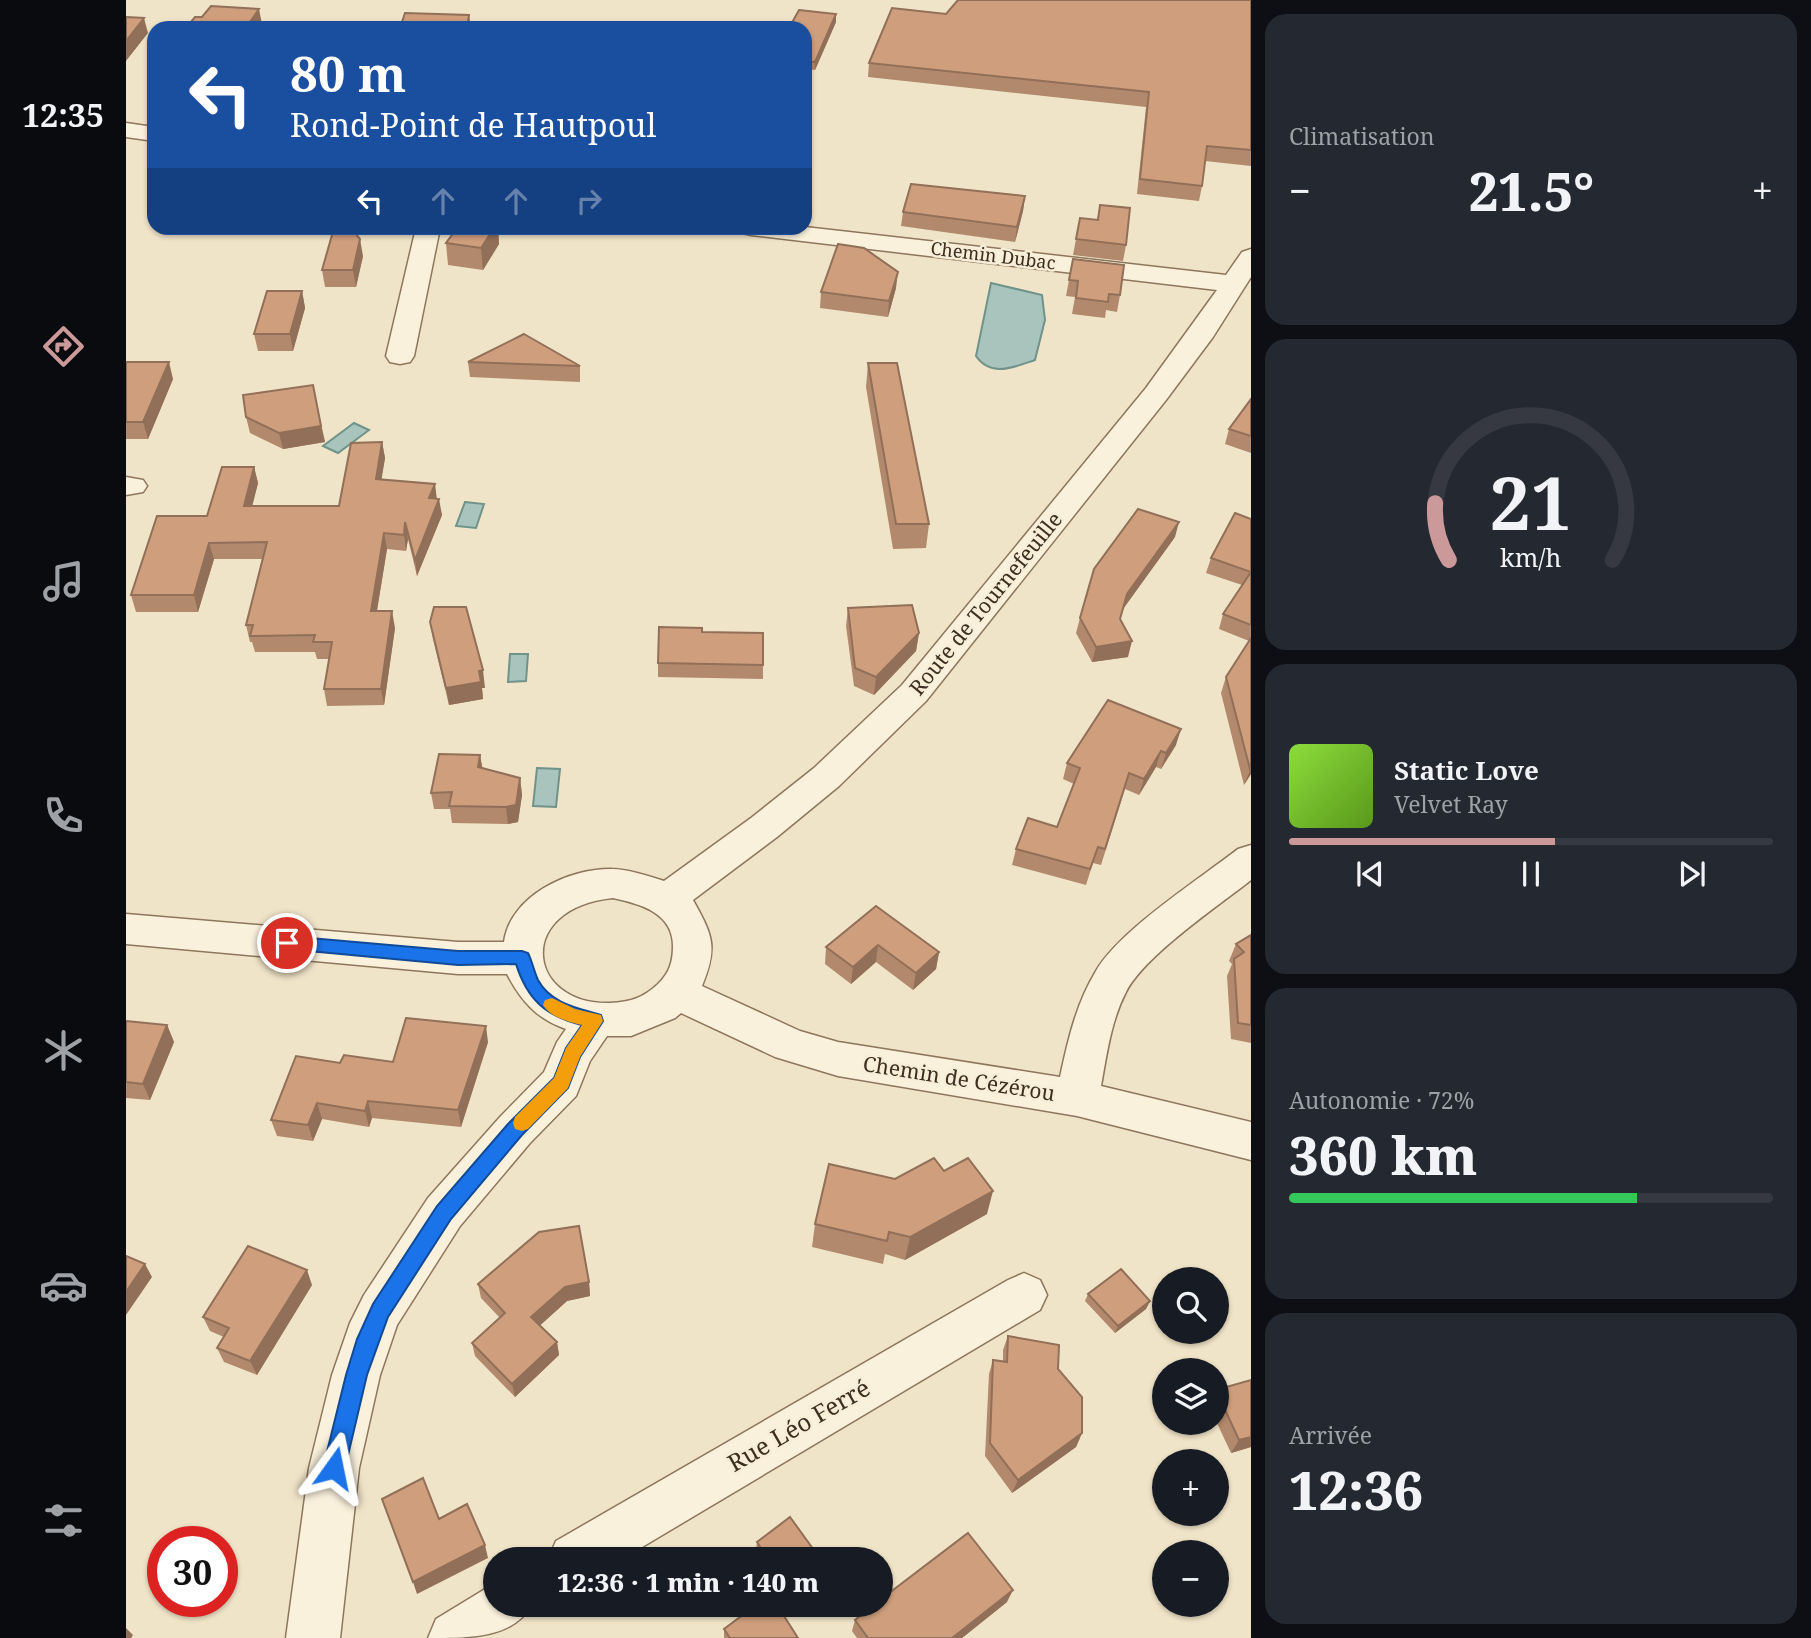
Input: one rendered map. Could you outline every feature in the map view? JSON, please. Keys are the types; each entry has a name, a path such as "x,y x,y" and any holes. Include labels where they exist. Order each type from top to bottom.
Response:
{"street":[{"path":"126,130 147,133"},
{"name":"Chemin Dubac","path":"812,233 1242,271"},
{"path":"400,356 426,235"},
{"name":"Route de Tournefeuille","path":"667,899 801,801 875,736 930,674 1156,394 1242,271"},
{"path":"1077,1098 1092,1023 1111,980 1133,952 1251,859"},
{"path":"603,884 626,884 648,889 667,899 681,911 691,929 695,945 692,970 667,1002 642,1015 621,1020 595,1021 571,1015 547,1002 531,985 522,958 527,930 539,912 550,902 576,889 603,884"},
{"path":"126,929 458,958 522,958"},
{"name":"Chemin de Cézérou","path":"676,992 790,1045 838,1059 1077,1098 1251,1141"},
{"path":"313,1638 336,1457 360,1363 380,1310 444,1212 515,1129 561,1083 572,1054 595,1021"},
{"name":"Rue Léo Ferré","path":"595,1547 1024,1296"},
{"path":"455,1638 487,1617"}],"water":[{"path":"991,283 1042,295 1045,320 1035,360 1011,368 996,369 982,363 976,356"},
{"path":"354,423 369,430 338,453 323,446"},
{"path":"465,502 484,504 476,528 456,526"},
{"path":"510,654 528,654 526,681 508,682"},
{"path":"537,768 560,769 556,807 533,806"}],"building":[{"path":"958,0 1251,0 1251,150 1207,146 1202,186 1140,179 1149,92 869,63 892,8 946,14"},
{"path":"211,6 259,9 251,21 192,21 195,17 202,17"},
{"path":"799,10 836,14 815,62 812,62 812,21 793,21"},
{"path":"405,13 469,15 468,21 402,21"},
{"path":"126,17 144,18 126,41"},
{"path":"911,184 1025,196 1017,227 903,212"},
{"path":"1100,205 1130,208 1126,245 1076,239 1080,218 1098,220"},
{"path":"332,235 357,235 360,239 353,270 322,270"},
{"path":"452,235 489,235 481,248 446,243"},
{"path":"838,244 864,248 898,272 889,301 821,292"},
{"path":"1073,259 1124,265 1120,295 1109,294 1108,302 1076,298 1078,281 1069,280"},
{"path":"267,291 302,291 290,334 254,334"},
{"path":"524,334 580,366 468,362"},
{"path":"126,362 169,362 143,422 126,422"},
{"path":"868,363 897,363 929,524 896,524"},
{"path":"313,385 321,426 279,433 246,417 243,395"},
{"path":"1251,399 1251,436 1229,429"},
{"path":"382,442 376,479 435,484 429,498 439,499 415,560 405,522 404,535 384,533 371,611 392,611 381,689 324,689 332,642 313,642 315,635 250,636 253,625 246,625 267,542 209,543 194,595 131,595 157,516 207,516 222,467 254,467 244,506 339,506 351,443"},
{"path":"1138,509 1179,522 1127,594 1120,619 1132,641 1096,647 1080,618 1094,569"},
{"path":"1235,513 1251,519 1251,572 1211,558"},
{"path":"1251,572 1251,625 1223,614"},
{"path":"912,605 919,633 876,677 855,668 848,608"},
{"path":"434,607 466,607 483,670 479,671 481,682 446,688 430,622"},
{"path":"659,627 702,628 702,632 763,633 763,665 658,663"},
{"path":"1251,638 1251,768 1250,769 1226,677"},
{"path":"1108,700 1181,729 1166,753 1161,751 1144,779 1129,773 1105,849 1098,847 1090,869 1016,849 1028,818 1057,827 1080,768 1067,763"},
{"path":"439,754 480,755 478,767 520,778 516,805 449,806 452,792 431,793"},
{"path":"876,906 939,952 916,973 878,945 853,967 826,947"},
{"path":"1251,935 1251,1025 1238,1023 1234,959 1244,952 1236,944"},
{"path":"406,1018 486,1026 458,1110 368,1101 365,1111 317,1103 308,1125 271,1120 296,1056 340,1063 344,1055 393,1062"},
{"path":"126,1021 167,1025 143,1084 126,1082"},
{"path":"934,1158 944,1171 968,1158 993,1191 910,1237 889,1232 887,1241 815,1224 829,1164 895,1179"},
{"path":"579,1226 589,1282 565,1287 531,1317 557,1342 512,1384 472,1343 505,1313 478,1284 539,1232"},
{"path":"248,1246 307,1270 250,1361 217,1348 229,1328 203,1317"},
{"path":"126,1256 145,1264 126,1292"},
{"path":"1121,1269 1150,1301 1118,1326 1088,1294"},
{"path":"1008,1336 1059,1345 1058,1369 1082,1397 1082,1433 1018,1480 990,1443 993,1360 1007,1362"},
{"path":"1251,1380 1251,1437 1239,1440 1229,1418 1229,1386"},
{"path":"423,1478 439,1519 467,1504 485,1545 413,1582 382,1499"},
{"path":"790,1517 812,1547 760,1547 757,1542"},
{"path":"968,1533 1013,1590 952,1638 868,1638 855,1620 859,1617 893,1617 893,1590"},
{"path":"740,1617 785,1617 798,1638 730,1638 724,1629"}],"slow traffic":[{"path":"522,1123 561,1083 572,1054 595,1021 571,1015 552,1005"}],"route":[{"path":"287,943 458,958 522,958 531,985 547,1002 571,1015 595,1021 572,1054 561,1083 515,1129 444,1212 380,1310 367,1339 356,1375 334,1468"}]}
